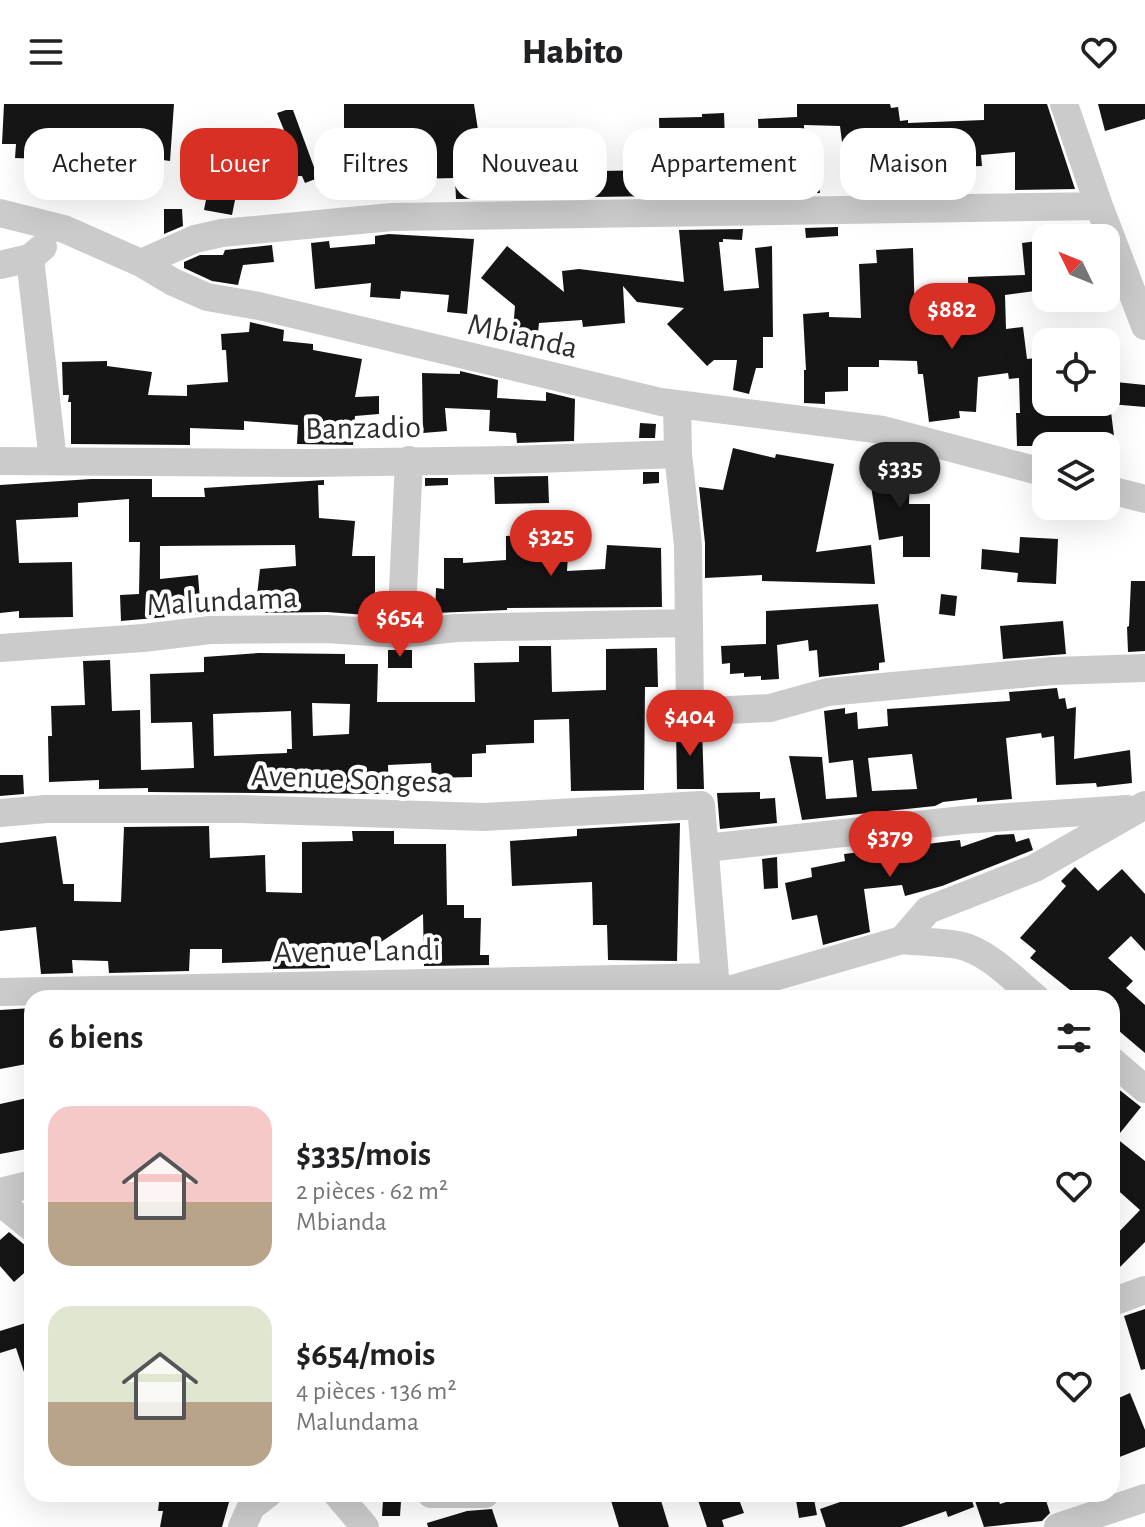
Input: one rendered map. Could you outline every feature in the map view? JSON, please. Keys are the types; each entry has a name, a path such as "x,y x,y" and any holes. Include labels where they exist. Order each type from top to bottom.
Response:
{"street":[{"path":"1064,104 1145,326"},
{"path":"141,263 195,239 222,233 392,217 1099,206"},
{"name":"Mbianda","path":"0,213 64,229 207,297 259,306 677,404 883,430 1032,469"},
{"path":"0,265 30,258 64,229"},
{"path":"30,258 53,461"},
{"path":"677,404 678,454 688,545 690,712 770,708 828,692 1053,671 1145,668"},
{"name":"Banzadio","path":"0,461 508,460 678,454"},
{"path":"401,634 409,460"},
{"path":"1120,493 1145,499"},
{"name":"Malundama","path":"0,648 210,630 327,629 401,634 456,628 687,623"},
{"name":"Avenue Songesa","path":"0,813 46,809 242,809 484,817 701,805 706,848"},
{"path":"716,990 706,848 963,820 1142,810"},
{"path":"902,940 928,910 1035,868 1142,810"},
{"path":"902,940 960,946 974,951 1026,990"},
{"name":"Avenue Landi","path":"720,990 902,940"},
{"name":"Avenue Landi","path":"0,992 24,992"},
{"path":"1120,1068 1145,1089"},
{"path":"0,1192 24,1186"},
{"path":"0,1202 24,1222"},
{"path":"1058,1527 1145,1498"},
{"path":"242,1527 251,1507 258,1502"},
{"path":"344,1502 365,1527"}],"building":[{"path":"4,104 174,104 170,161 164,160 164,128 24,128 24,158 15,158 16,144 2,144"},
{"path":"344,104 474,104 478,128 453,128 453,178 437,178 437,128 344,128"},
{"path":"797,104 890,104 891,108 898,107 900,121 908,120 908,123 984,120 984,104 1047,104 1075,189 1015,190 1015,152 981,155 982,166 976,166 976,128 804,125 804,128 758,128 758,119 797,117"},
{"path":"1098,104 1145,104 1145,119 1105,131"},
{"path":"293,110 314,167 314,180 305,183 302,176 298,176 298,128 283,128 277,113"},
{"path":"724,113 725,128 659,128 659,118"},
{"path":"607,171 623,171 623,197 607,197"},
{"path":"206,200 235,200 232,215 204,210"},
{"path":"164,209 182,209 183,226 164,234"},
{"path":"838,227 838,236 806,238 805,228"},
{"path":"743,229 742,240 723,239 719,242 724,291 759,288 755,248 772,246 773,337 763,337 763,368 756,368 749,394 733,390 737,360 714,360 707,366 667,324 684,308 637,302 623,286 625,323 583,327 582,320 539,323 538,333 513,330 515,306 481,278 507,246 564,292 562,271 579,269 684,282 679,230"},
{"path":"389,234 474,239 467,314 447,312 449,295 401,291 400,299 370,297 371,283 315,289 311,243 329,241 330,248 375,244 375,236"},
{"path":"1032,242 1032,291 1005,295 1006,329 1023,327 1027,359 1032,358 1032,416 1112,416 1114,432 1032,432 1032,446 1017,446 1019,378 1009,379 1008,373 978,377 976,412 959,411 960,418 929,422 923,374 918,374 917,361 879,360 879,367 848,367 848,391 825,392 825,404 804,403 803,314 829,312 829,317 861,318 859,264 877,263 876,250 913,248 915,319 969,315 968,277 1025,275 1022,243"},
{"path":"272,245 274,262 243,265 238,285 212,281 184,268 184,262 200,255 223,255 225,250"},
{"path":"250,322 284,330 283,341 313,344 313,350 362,359 355,397 379,396 379,414 355,416 353,445 297,444 298,425 244,421 244,430 190,428 190,445 71,444 71,402 68,402 69,395 63,395 62,362 107,361 107,366 152,372 148,395 187,396 187,385 228,382 226,350 222,350 221,334 249,332"},
{"path":"460,371 498,380 497,398 546,401 546,392 575,399 574,441 517,443 516,433 489,431 490,410 445,408 447,431 423,433 422,373 460,374"},
{"path":"1120,382 1145,385 1145,407 1120,405"},
{"path":"640,423 656,424 655,438 639,438"},
{"path":"733,448 775,458 776,454 834,464 816,552 871,545 875,584 762,581 762,575 705,578 699,487 723,490"},
{"path":"868,465 910,467 909,504 930,504 930,557 903,557 903,536 879,540"},
{"path":"643,472 659,472 659,483 643,484"},
{"path":"548,476 549,503 495,504 494,477"},
{"path":"425,478 448,478 448,485 425,486"},
{"path":"91,479 152,479 152,497 205,497 204,488 324,480 324,485 318,485 319,518 355,521 352,556 375,556 375,601 379,601 380,616 327,612 255,613 260,569 296,566 295,545 160,546 160,579 198,575 201,614 121,621 120,595 139,594 140,542 129,542 129,499 78,503 78,517 16,520 19,563 72,562 73,617 19,618 19,611 0,613 0,485"},
{"path":"552,521 570,522 567,571 605,569 607,545 661,548 662,607 507,608 435,613 436,588 444,589 444,558 463,558 463,563 506,560 506,536 551,534"},
{"path":"1020,537 1058,539 1056,584 1017,582 1018,573 981,569 982,549 1019,553"},
{"path":"1131,581 1145,581 1145,651 1128,652"},
{"path":"941,594 957,596 955,616 939,614"},
{"path":"878,604 885,662 879,663 879,670 819,677 817,650 809,651 808,640 777,645 779,679 761,680 761,676 730,674 730,663 722,664 721,646 766,644 766,611"},
{"path":"1063,621 1066,654 1003,659 1000,626"},
{"path":"519,646 551,646 552,692 606,690 606,649 657,648 658,687 645,687 644,790 571,791 569,719 534,720 534,743 486,745 486,753 472,754 472,777 432,778 431,763 388,765 389,794 148,792 148,788 99,789 99,780 49,782 51,706 85,705 83,661 110,660 112,711 140,710 141,770 194,768 192,722 151,723 150,674 204,672 204,657 259,653 345,654 345,664 378,664 377,702 475,702 474,663 519,662","holes":["312,703 350,704 349,734 313,736","291,711 292,749 287,749 287,753 214,756 213,714"]},
{"path":"388,650 412,650 412,668 388,668"},
{"path":"1057,688 1059,699 1065,698 1067,709 1076,707 1074,759 1130,750 1132,783 1097,787 1096,783 1056,785 1054,736 1042,738 1041,733 1006,738 1012,799 977,802 977,798 943,802 935,806 802,820 789,756 822,757 826,799 857,797 853,760 829,763 824,711 845,708 845,714 857,712 858,729 888,726 887,709 1010,701 1009,692","holes":["912,754 917,789 872,791 868,758"]},
{"path":"676,726 702,728 704,789 677,789"},
{"path":"0,775 23,775 24,794 0,796"},
{"path":"760,792 760,799 775,798 777,823 720,829 717,793"},
{"path":"680,823 677,961 608,960 607,925 593,925 592,882 512,886 510,841 577,836 577,829"},
{"path":"209,826 210,858 265,855 266,892 302,893 302,842 353,841 352,831 394,831 394,844 446,844 447,905 464,905 464,918 481,918 480,955 489,955 489,965 424,966 423,914 363,954 330,957 330,968 273,969 273,961 222,963 222,949 190,949 189,971 109,973 108,961 72,960 73,973 41,974 36,927 0,931 0,843 56,836 63,884 74,884 74,901 121,902 124,827"},
{"path":"1014,834 1016,842 1029,838 1033,850 942,886 905,896 902,885 864,889 870,932 823,945 817,915 792,920 785,883 812,877 811,868 845,861 844,854 960,840 961,847 996,835"},
{"path":"777,857 778,888 764,889 762,859"},
{"path":"1075,867 1098,891 1122,869 1145,894 1145,951 1131,936 1108,958 1133,981 1126,988 1145,1005 1145,1053 1120,1032 1120,990 1070,990 1030,958 1036,951 1020,938 1066,886 1061,881"},
{"path":"24,1008 24,1064 0,1069 0,1010"},
{"path":"1120,1090 1141,1107 1120,1133"},
{"path":"24,1099 24,1150 0,1154 0,1104"},
{"path":"1120,1141 1145,1161 1145,1242 1120,1267 1120,1231 1140,1210 1120,1192"},
{"path":"9,1232 24,1244 24,1273 14,1282 0,1266 0,1240"},
{"path":"1145,1309 1145,1369 1141,1370 1124,1316"},
{"path":"24,1324 24,1372 16,1348 0,1353 0,1331"},
{"path":"1130,1393 1145,1430 1145,1447 1120,1457 1120,1397"},
{"path":"159,1502 229,1502 222,1527 160,1527 163,1511 158,1511"},
{"path":"383,1502 401,1502 400,1516 382,1516"},
{"path":"611,1502 661,1502 669,1527 619,1527"},
{"path":"699,1502 740,1502 744,1513 722,1520 724,1527 707,1527"},
{"path":"796,1502 815,1502 817,1515 799,1518"},
{"path":"840,1502 972,1502 974,1507 948,1517 946,1511 901,1527 826,1527 820,1509"},
{"path":"975,1502 1047,1502 1050,1513 1042,1521 984,1527"},
{"path":"492,1509 498,1527 428,1527 427,1523 467,1511"}]}
